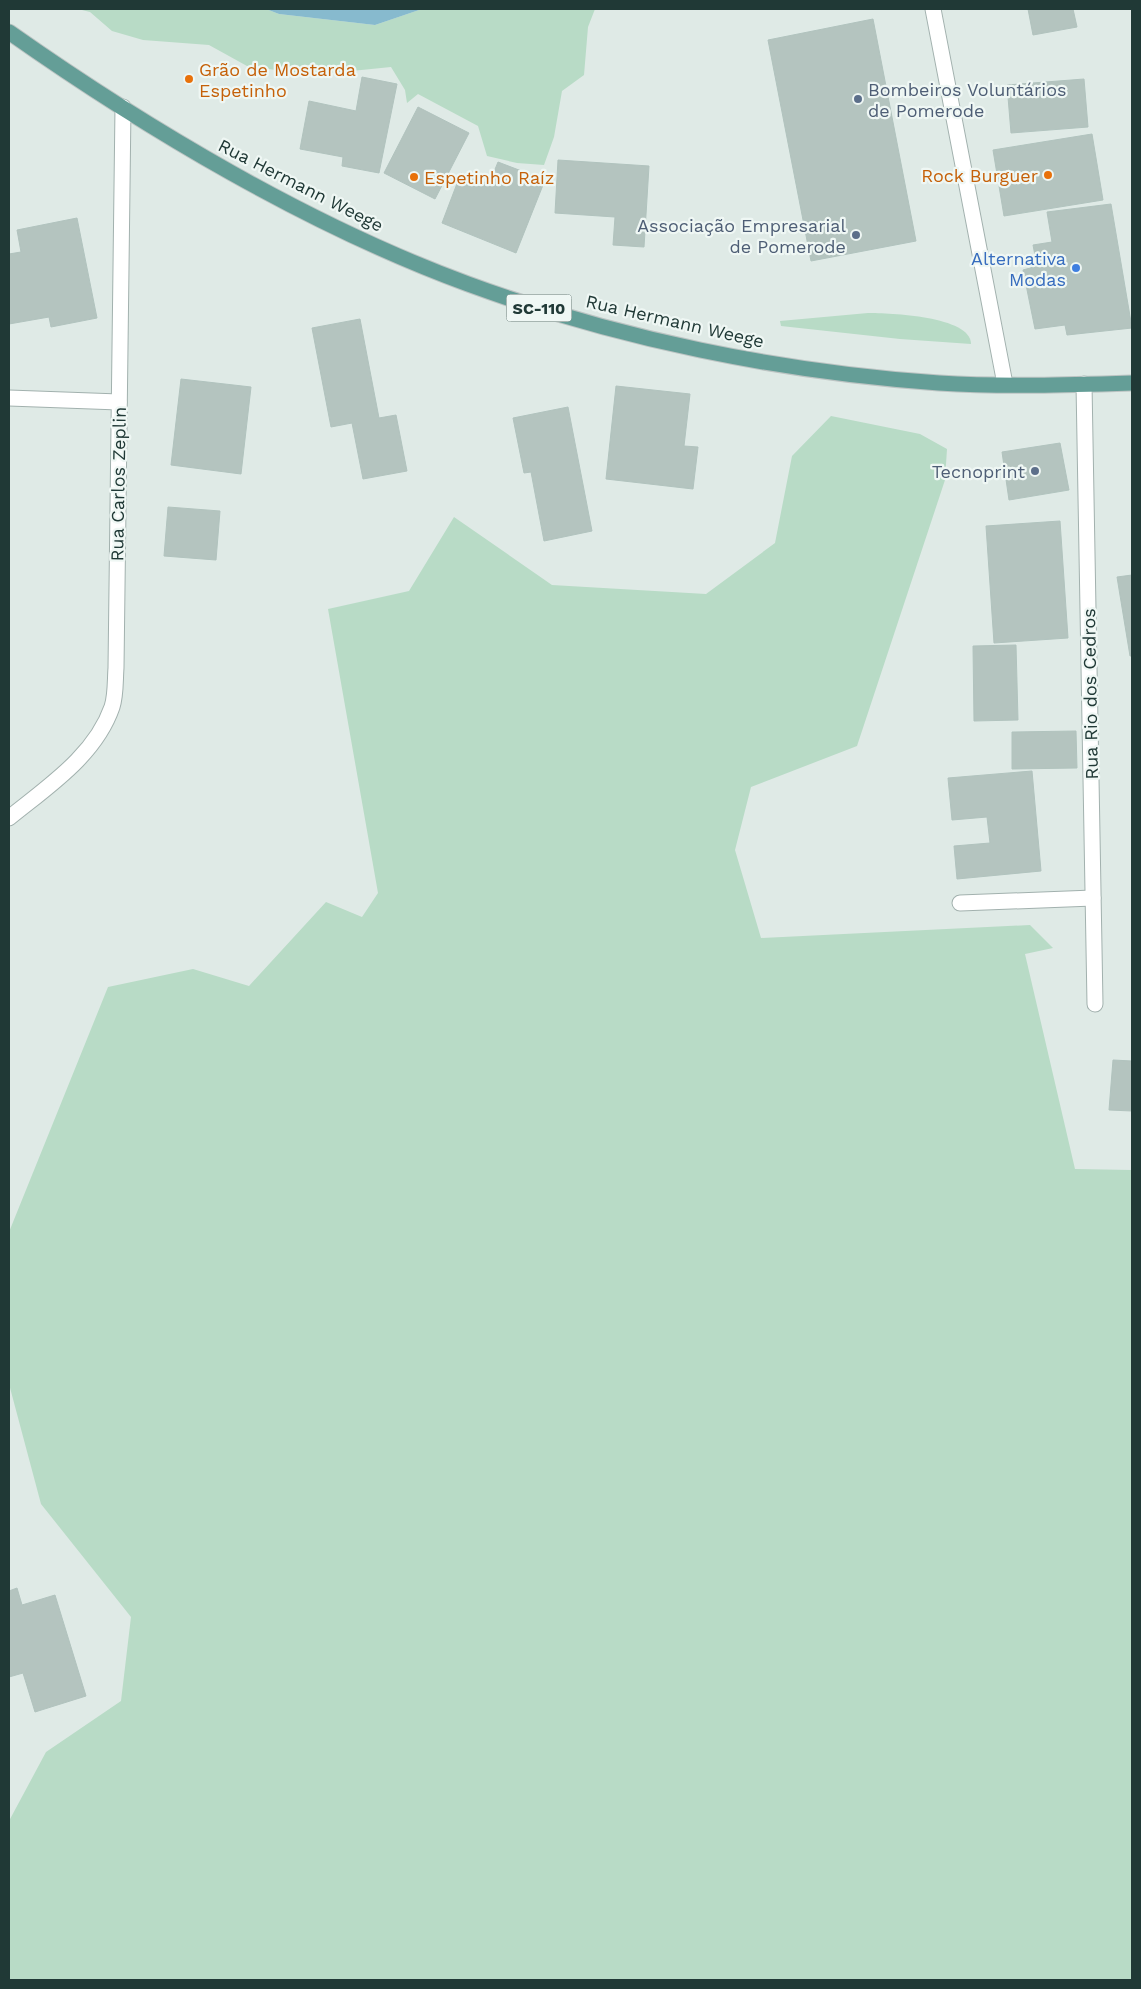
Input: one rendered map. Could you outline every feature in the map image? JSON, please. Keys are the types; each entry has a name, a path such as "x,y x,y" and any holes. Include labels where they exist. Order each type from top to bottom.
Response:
{"main road":[{"name":"Rua Hermann Weege","path":"9,32 123,107 281,199 372,243 467,284 546,310 617,331 710,352 779,363 940,383 1132,383"}],"street":[{"path":"934,9 1005,384"},
{"name":"Rua Carlos Zeplin","path":"9,818 70,768 97,737 112,706 116,668 123,107"},
{"name":"Rua Rio dos Cedros","path":"1084,384 1095,1004"},
{"path":"9,398 119,402"},
{"path":"960,903 1094,898"}],"green space":[{"path":"78,9 266,9 279,14 375,25 422,9 595,9 588,27 584,75 562,91 554,137 544,165 517,163 487,156 478,126 418,94 407,103 405,90 391,67 312,75 247,66 209,45 143,40 112,31 90,12"},
{"path":"868,313 910,315 944,322 958,327 967,335 971,344 900,339 781,326 780,321"},
{"path":"831,416 920,434 947,449 945,480 857,746 751,787 735,850 761,938 1030,925 1053,948 1025,954 1075,1169 1132,1170 1132,1980 9,1980 9,1821 46,1752 121,1701 131,1617 41,1504 9,1384 9,1232 108,987 193,969 249,986 326,902 362,917 378,893 328,609 409,591 454,517 552,585 706,594 775,543 792,456"}],"water":[{"path":"266,9 422,9 375,25 279,14"}],"building":[{"path":"1028,9 1073,9 1077,27 1033,35"},
{"path":"873,19 916,241 811,261 768,40"},
{"path":"362,77 397,84 379,173 342,166 343,157 300,149 309,101 356,111"},
{"path":"1084,79 1088,127 1011,133 1007,85"},
{"path":"418,107 469,133 435,199 384,173"},
{"name":"Rock Burguer","path":"1092,134 1103,200 1004,216 993,150"},
{"path":"558,160 649,166 644,247 613,245 615,217 555,213"},
{"path":"498,162 545,180 516,253 442,223 461,173 489,184"},
{"name":"Alternativa Modas","path":"1111,204 1132,328 1067,335 1065,325 1035,329 1023,270 1037,266 1033,245 1052,242 1047,212"},
{"path":"77,218 97,318 51,327 49,317 9,324 9,254 21,252 17,230"},
{"path":"360,319 379,418 396,415 407,471 363,479 352,423 331,427 312,328"},
{"path":"181,379 251,387 241,474 171,465"},
{"path":"616,386 690,394 684,446 698,447 693,489 606,479"},
{"path":"568,407 592,531 544,541 531,472 524,473 513,418"},
{"name":"Tecnoprint","path":"1060,443 1069,490 1009,500 1002,452"},
{"path":"168,507 220,511 216,560 164,556"},
{"path":"1060,521 1068,638 994,643 986,526"},
{"path":"1132,575 1132,656 1130,656 1117,577"},
{"path":"1016,645 1018,720 974,721 973,646"},
{"path":"1076,731 1077,768 1012,769 1012,732"},
{"path":"1032,771 1041,871 957,879 954,846 990,843 987,817 952,820 948,778"},
{"path":"1113,1060 1132,1061 1132,1111 1109,1110"},
{"path":"17,1588 22,1605 55,1595 86,1696 35,1712 23,1673 9,1677 9,1591"}],"place":[{"name":"Grão de Mostarda Espetinho","path":"189,79"},
{"name":"Bombeiros Voluntários de Pomerode","path":"858,99"},
{"name":"Rock Burguer","path":"1048,175"},
{"name":"Espetinho Raíz","path":"414,177"},
{"name":"Associação Empresarial de Pomerode","path":"856,235"},
{"name":"Alternativa Modas","path":"1076,268"},
{"name":"Tecnoprint","path":"1035,471"}]}
